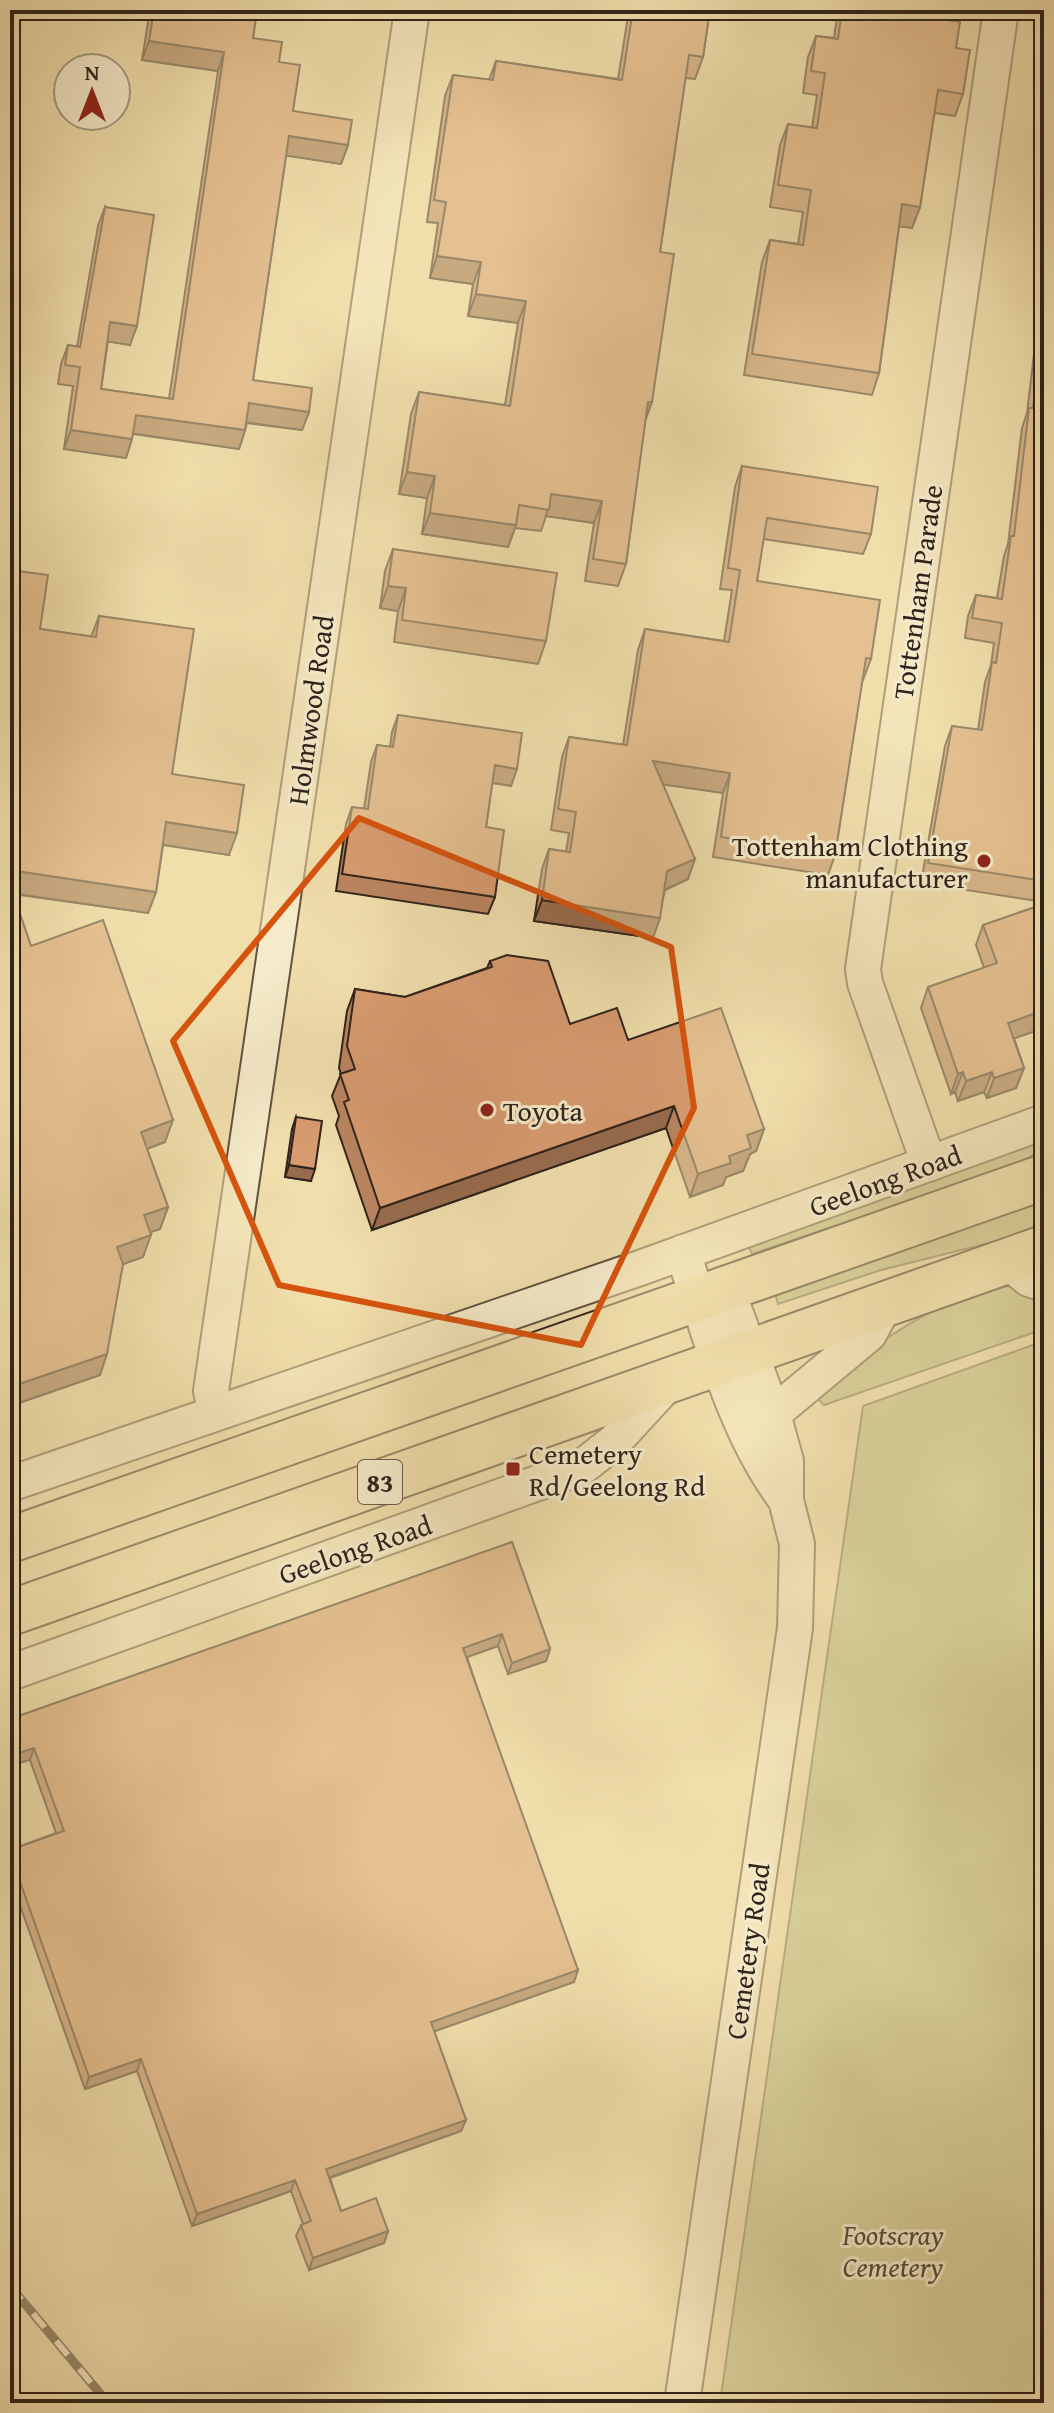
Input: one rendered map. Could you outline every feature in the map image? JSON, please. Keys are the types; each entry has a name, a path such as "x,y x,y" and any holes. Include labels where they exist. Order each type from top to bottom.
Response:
{"highway":[{"name":"Geelong Road","path":"10,1540 1044,1177"},
{"name":"Geelong Road","path":"10,1613 1025,1254"}],"street":[{"name":"Holmwood Road","path":"215,1410 211,1391 412,10"},
{"name":"Tottenham Parade","path":"929,1164 865,983 863,969 1001,10"},
{"name":"Geelong Road","path":"10,1484 215,1410 683,1252 1044,1122"},
{"name":"Cemetery Road","path":"683,1252 712,1293 734,1357 767,1475 786,1500"},
{"name":"Geelong Road","path":"1025,1254 1029,1279 1044,1284"},
{"path":"773,1414 869,1334 886,1303"},
{"path":"408,1345 462,1382"},
{"name":"Cemetery Road","path":"682,2403 795,1628 797,1544 786,1500 786,1461 773,1414 734,1357"},
{"name":"Geelong Road","path":"10,1673 582,1467 614,1442 670,1380"}],"highlighted area":[{"path":"359,818 671,947 694,1108 581,1345 279,1285 173,1041"}],"green space":[{"path":"1044,1134 1044,1146 1023,1163 752,1254 748,1244"},
{"path":"1044,1200 1044,1226 881,1270 778,1304 775,1294"},
{"path":"1008,1286 1044,1296 1044,1329 824,1405 812,1393 928,1313 953,1301"},
{"name":"Footscray Cemetery","path":"1044,1341 1044,2403 720,2403 863,1406"}],"building":[{"path":"154,10 257,10 253,38 282,42 279,62 300,65 293,111 352,120 348,145 289,136 253,380 312,388 309,412 249,403 245,430 136,415 132,439 71,430 80,367 65,365 68,345 80,347 105,207 154,215 137,326 110,322 101,389 173,399 224,52 149,41"},
{"path":"633,10 710,10 703,57 689,55 660,252 674,254 652,402 648,402 626,564 593,559 602,501 551,494 549,510 519,505 516,525 430,513 435,476 407,472 419,392 510,406 526,301 476,294 481,262 437,256 446,202 434,200 453,75 493,80 496,61 622,80"},
{"path":"842,10 916,10 916,15 960,22 956,48 970,50 963,94 938,90 920,207 902,204 879,373 752,354 770,240 803,245 811,190 778,185 788,124 817,128 825,73 811,71 816,36 838,39"},
{"path":"1044,315 1044,881 928,863 952,726 982,730 992,662 996,663 1002,623 972,618 976,595 1002,599 1011,536 1014,536 1029,408 1033,408"},
{"path":"742,466 878,487 871,534 767,518 757,581 880,600 871,659 866,658 835,855 721,837 730,773 653,761 695,859 667,871 660,918 542,900 549,849 570,852 576,812 558,809 569,737 627,745 645,629 729,642 740,570 728,568"},
{"path":"393,549 557,573 546,641 402,620 406,588 388,586"},
{"path":"10,570 48,575 40,629 96,637 99,616 194,629 172,774 244,785 237,833 166,822 156,892 10,870"},
{"path":"398,715 522,733 517,769 495,765 486,827 504,830 495,897 342,874 352,807 368,809 377,745 393,747"},
{"path":"10,885 31,946 103,920 173,1120 141,1132 168,1207 144,1215 151,1235 117,1247 123,1264 107,1354 10,1387"},
{"path":"1044,904 1044,1010 1008,1023 1024,1068 994,1078 992,1072 966,1081 963,1072 958,1074 928,987 997,963 983,925"},
{"name":"Toyota","path":"507,955 548,961 570,1024 617,1008 628,1040 721,1008 764,1129 747,1135 751,1148 729,1156 731,1163 698,1174 674,1106 380,1208 344,1102 349,1100 340,1074 355,1069 347,1046 355,989 405,997 492,967 490,961"},
{"path":"296,1117 322,1121 315,1169 289,1165"},
{"path":"512,1542 550,1649 512,1663 502,1634 463,1648 578,1970 431,2022 466,2120 326,2169 341,2211 376,2198 388,2231 313,2258 301,2225 311,2221 295,2180 197,2214 141,2059 89,2077 10,1853 10,1850 64,1831 34,1748 10,1756 10,1719"}],"railway":[{"path":"10,2286 108,2403"}],"place":[{"name":"Tottenham Clothing manufacturer","path":"984,861"},
{"name":"Toyota","path":"487,1110"},
{"name":"Cemetery Rd/Geelong Rd","path":"513,1469"}]}
